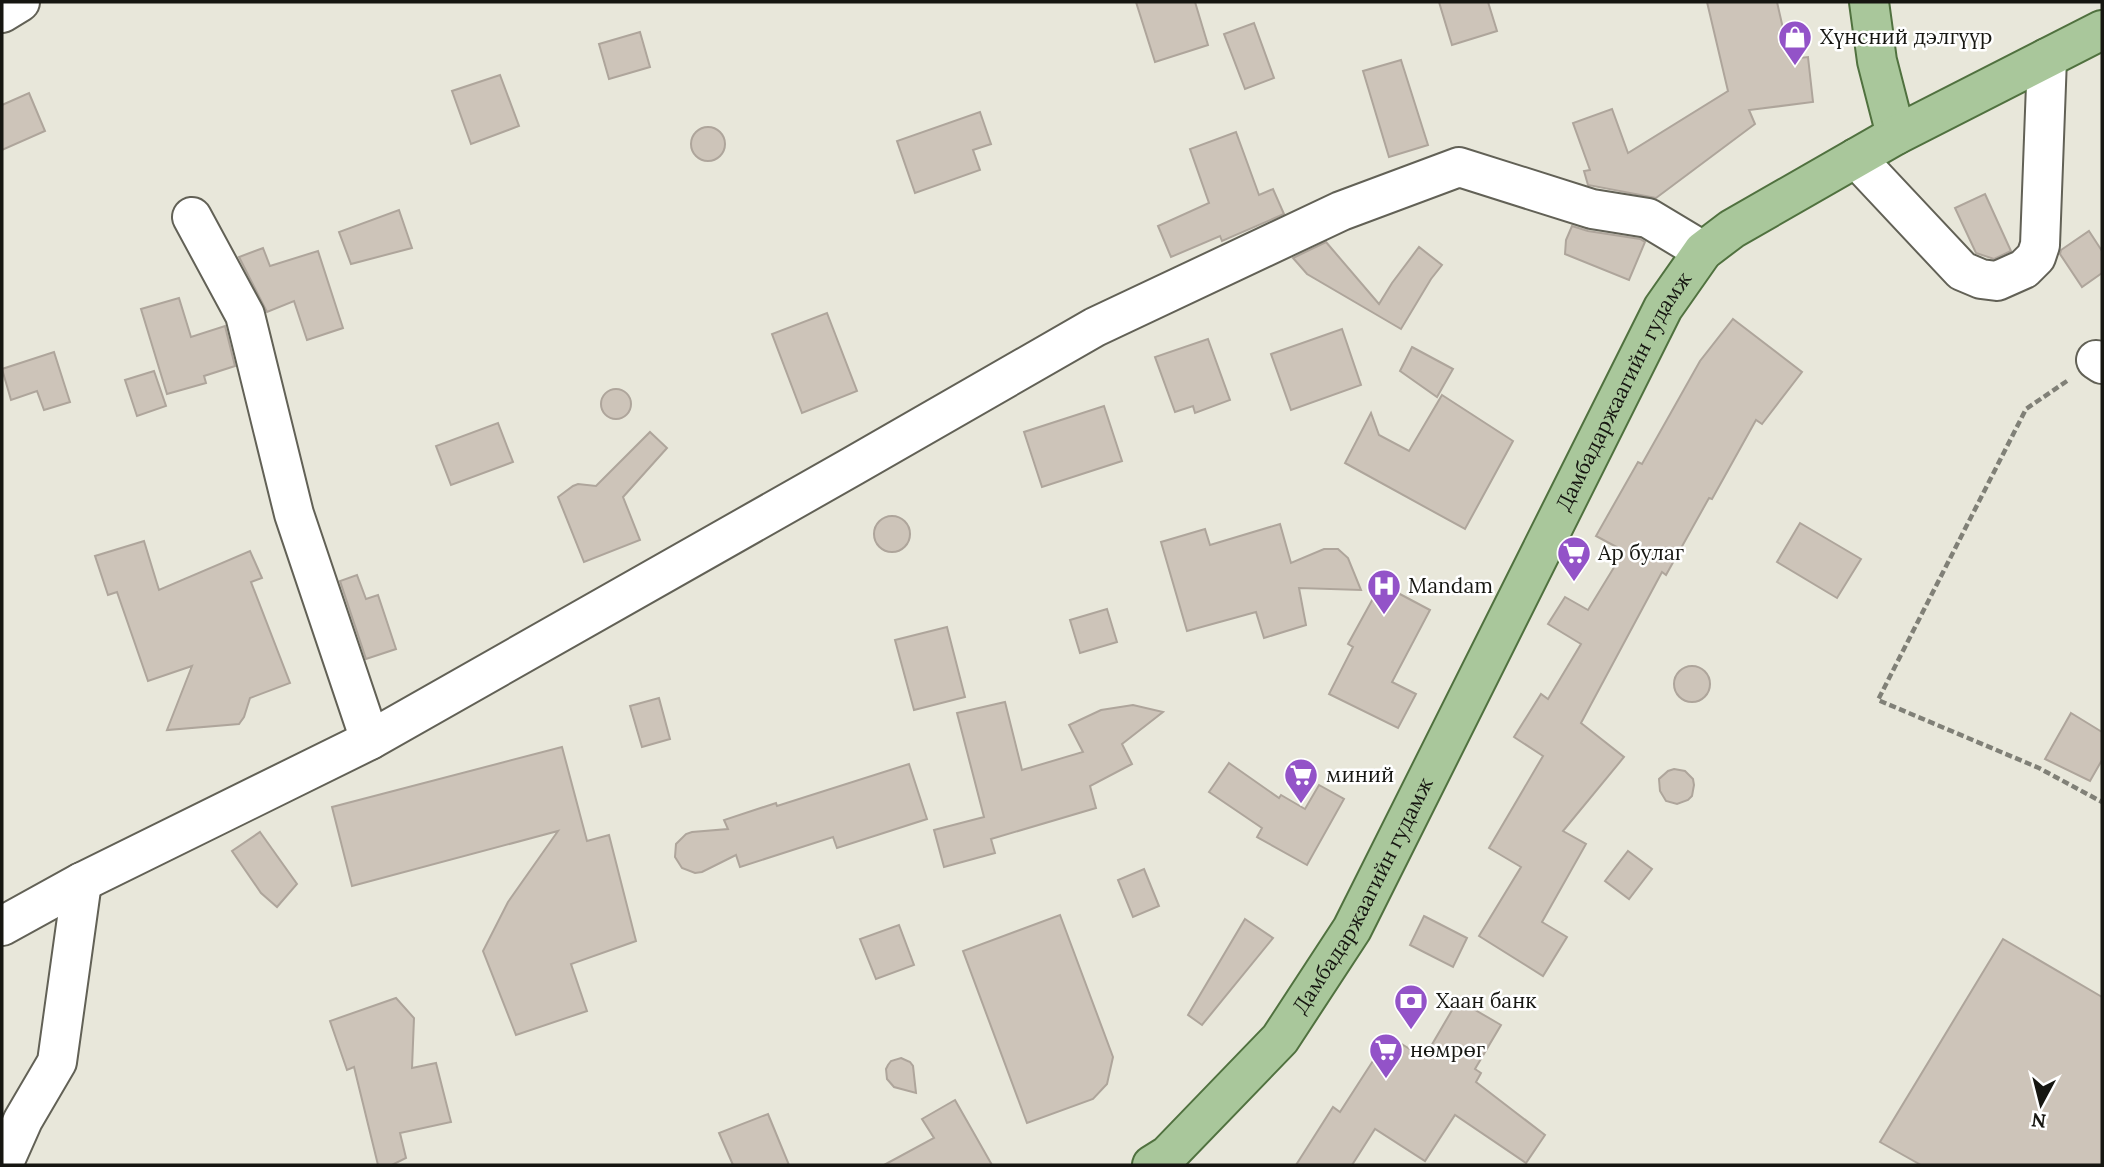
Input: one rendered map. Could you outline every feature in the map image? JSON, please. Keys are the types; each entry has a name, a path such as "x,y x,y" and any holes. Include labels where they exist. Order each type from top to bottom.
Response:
{"main road":[{"path":"1868,2 1877,61 1896,135"},
{"name":"Дамбадаржаагийн гудамж","path":"1168,1162 1280,1039 1352,929 1663,308 1703,251 1732,229 1896,135 2102,30"}],"street":[{"path":"2,13 20,2"},
{"path":"1856,158 1962,271 1981,279 1997,281 2024,269 2036,257 2040,246 2047,58"},
{"path":"2,926 82,882 370,740 1095,327 1340,211 1460,167 1592,209 1648,218 1703,251"},
{"path":"192,217 245,315 294,514 370,740"},
{"path":"3,1165 23,1120 57,1062 82,882"}],"path":[{"path":"2099,362 2026,409 1878,700 2039,768 2102,802"}],"building":[{"path":"1136,2 1195,2 1208,45 1155,62"},
{"path":"1439,2 1488,2 1497,31 1452,45"},
{"path":"1707,2 1777,2 1790,59 1808,57 1813,102 1749,110 1755,124 1656,198 1588,185 1584,171 1590,170 1573,123 1612,109 1628,153 1728,91"},
{"path":"1254,23 1274,78 1245,89 1224,34"},
{"path":"640,32 650,67 609,79 599,44"},
{"path":"1401,60 1428,145 1389,157 1363,71"},
{"path":"500,75 519,126 471,144 452,91"},
{"path":"29,93 45,131 2,150 2,105"},
{"path":"980,112 991,144 973,150 980,170 915,193 897,141"},
{"path":"708,127 720,132 725,144 720,156 708,161 696,156 691,144 696,132"},
{"path":"1236,132 1259,195 1273,189 1284,214 1222,241 1220,236 1171,257 1158,226 1209,203 1190,149"},
{"path":"1985,194 2011,251 1994,259 1976,253 1955,208"},
{"path":"399,210 412,248 351,264 339,232"},
{"path":"1572,226 1645,242 1629,280 1565,254 1566,240"},
{"path":"2089,231 2102,251 2102,273 2082,287 2060,254 2061,250"},
{"path":"1326,242 1379,304 1419,247 1442,265 1401,329 1307,274 1293,258"},
{"path":"263,248 270,266 318,251 343,328 307,340 294,301 267,312 239,257"},
{"path":"179,298 191,337 225,326 235,366 204,376 206,383 167,394 141,309"},
{"path":"827,313 857,391 802,413 772,334"},
{"path":"1733,319 1802,372 1762,424 1756,420 1666,575 1662,572 1581,723 1624,757 1563,831 1586,844 1542,922 1567,937 1543,976 1479,936 1521,867 1489,848 1543,756 1514,737 1541,694 1548,699 1581,644 1548,624 1565,597 1588,610 1624,551 1596,536 1638,462 1642,464 1700,361"},
{"path":"1342,329 1361,385 1291,410 1271,354"},
{"path":"1208,339 1230,400 1195,413 1193,406 1175,412 1155,357"},
{"path":"1412,347 1453,369 1437,397 1400,371"},
{"path":"54,352 70,402 44,410 37,391 11,400 2,369"},
{"path":"154,371 166,406 137,416 125,380"},
{"path":"616,389 627,393 631,404 627,415 616,419 605,415 601,404 605,393"},
{"path":"1442,395 1513,441 1465,529 1345,463 1371,413 1379,435 1409,451"},
{"path":"1104,406 1122,461 1042,487 1024,432"},
{"path":"498,423 513,462 451,485 436,446"},
{"path":"650,432 667,448 623,497 640,540 584,562 558,497 578,484 596,486"},
{"path":"892,516 905,521 910,534 905,547 892,552 879,547 874,534 879,521"},
{"path":"1800,523 1861,559 1837,598 1777,562"},
{"path":"1280,524 1291,563 1324,549 1338,549 1348,558 1361,590 1299,588 1306,625 1264,638 1256,612 1187,631 1161,542 1205,529 1210,545"},
{"path":"144,541 159,590 250,551 262,578 251,582 290,683 250,698 239,724 167,730 192,666 148,681 117,592 108,595 95,556"},
{"path":"357,575 366,599 378,595 396,649 366,659 340,581"},
{"path":"1381,584 1430,610 1392,682 1416,694 1398,728 1329,694 1353,647 1348,644"},
{"path":"1107,609 1117,642 1080,653 1070,620"},
{"path":"947,627 965,697 914,710 895,640"},
{"path":"1692,666 1705,671 1710,684 1705,697 1692,702 1679,697 1674,684 1679,671"},
{"path":"659,698 670,739 642,747 630,706"},
{"path":"1005,702 1022,770 1083,752 1069,725 1101,710 1133,705 1163,712 1122,744 1132,764 1090,786 1096,808 991,839 995,853 944,867 934,830 984,817 957,713"},
{"path":"2071,713 2102,732 2102,760 2090,781 2045,759"},
{"path":"562,747 587,841 609,835 636,941 571,964 587,1011 516,1035 483,951 508,902 558,831 352,886 332,807"},
{"path":"1229,763 1279,798 1281,795 1305,809 1319,785 1344,799 1307,865 1257,837 1262,828 1209,792"},
{"path":"909,764 927,819 837,848 833,837 740,867 736,855 695,873 682,868 675,857 676,844 686,834 728,829 724,820"},
{"path":"1674,769 1685,771 1693,779 1694,785 1692,796 1677,804 1666,801 1660,791 1659,779"},
{"path":"260,832 297,884 277,907 261,893 232,851"},
{"path":"1628,851 1652,869 1629,899 1605,881"},
{"path":"1144,869 1159,906 1133,917 1118,880"},
{"path":"1060,915 1113,1057 1107,1084 1093,1099 1027,1123 963,951"},
{"path":"1424,916 1467,938 1453,967 1410,945"},
{"path":"1245,919 1273,938 1202,1025 1188,1015"},
{"path":"899,925 914,965 876,979 860,939"},
{"path":"2003,939 2102,997 2102,1165 1921,1165 1880,1142"},
{"path":"396,998 414,1018 412,1068 436,1063 451,1122 400,1133 406,1158 392,1165 378,1165 354,1067 347,1070 330,1021"},
{"path":"1458,1000 1501,1025 1475,1069 1481,1073 1476,1082 1545,1135 1526,1163 1455,1115 1425,1161 1375,1129 1352,1165 1296,1165 1333,1107 1340,1112 1389,1036 1424,1058"},
{"path":"901,1058 913,1066 916,1093 894,1087 887,1079 888,1065"},
{"path":"955,1100 992,1165 884,1165 934,1138 922,1119"},
{"path":"768,1114 789,1165 733,1165 719,1133"}],"place":[{"name":"Хүнсний дэлгүүр","path":"1795,67"},
{"name":"Ар булаг","path":"1574,583"},
{"name":"Mandam","path":"1384,616"},
{"name":"миний","path":"1301,805"},
{"name":"Хаан банк","path":"1411,1031"},
{"name":"нөмрөг","path":"1386,1080"}]}
